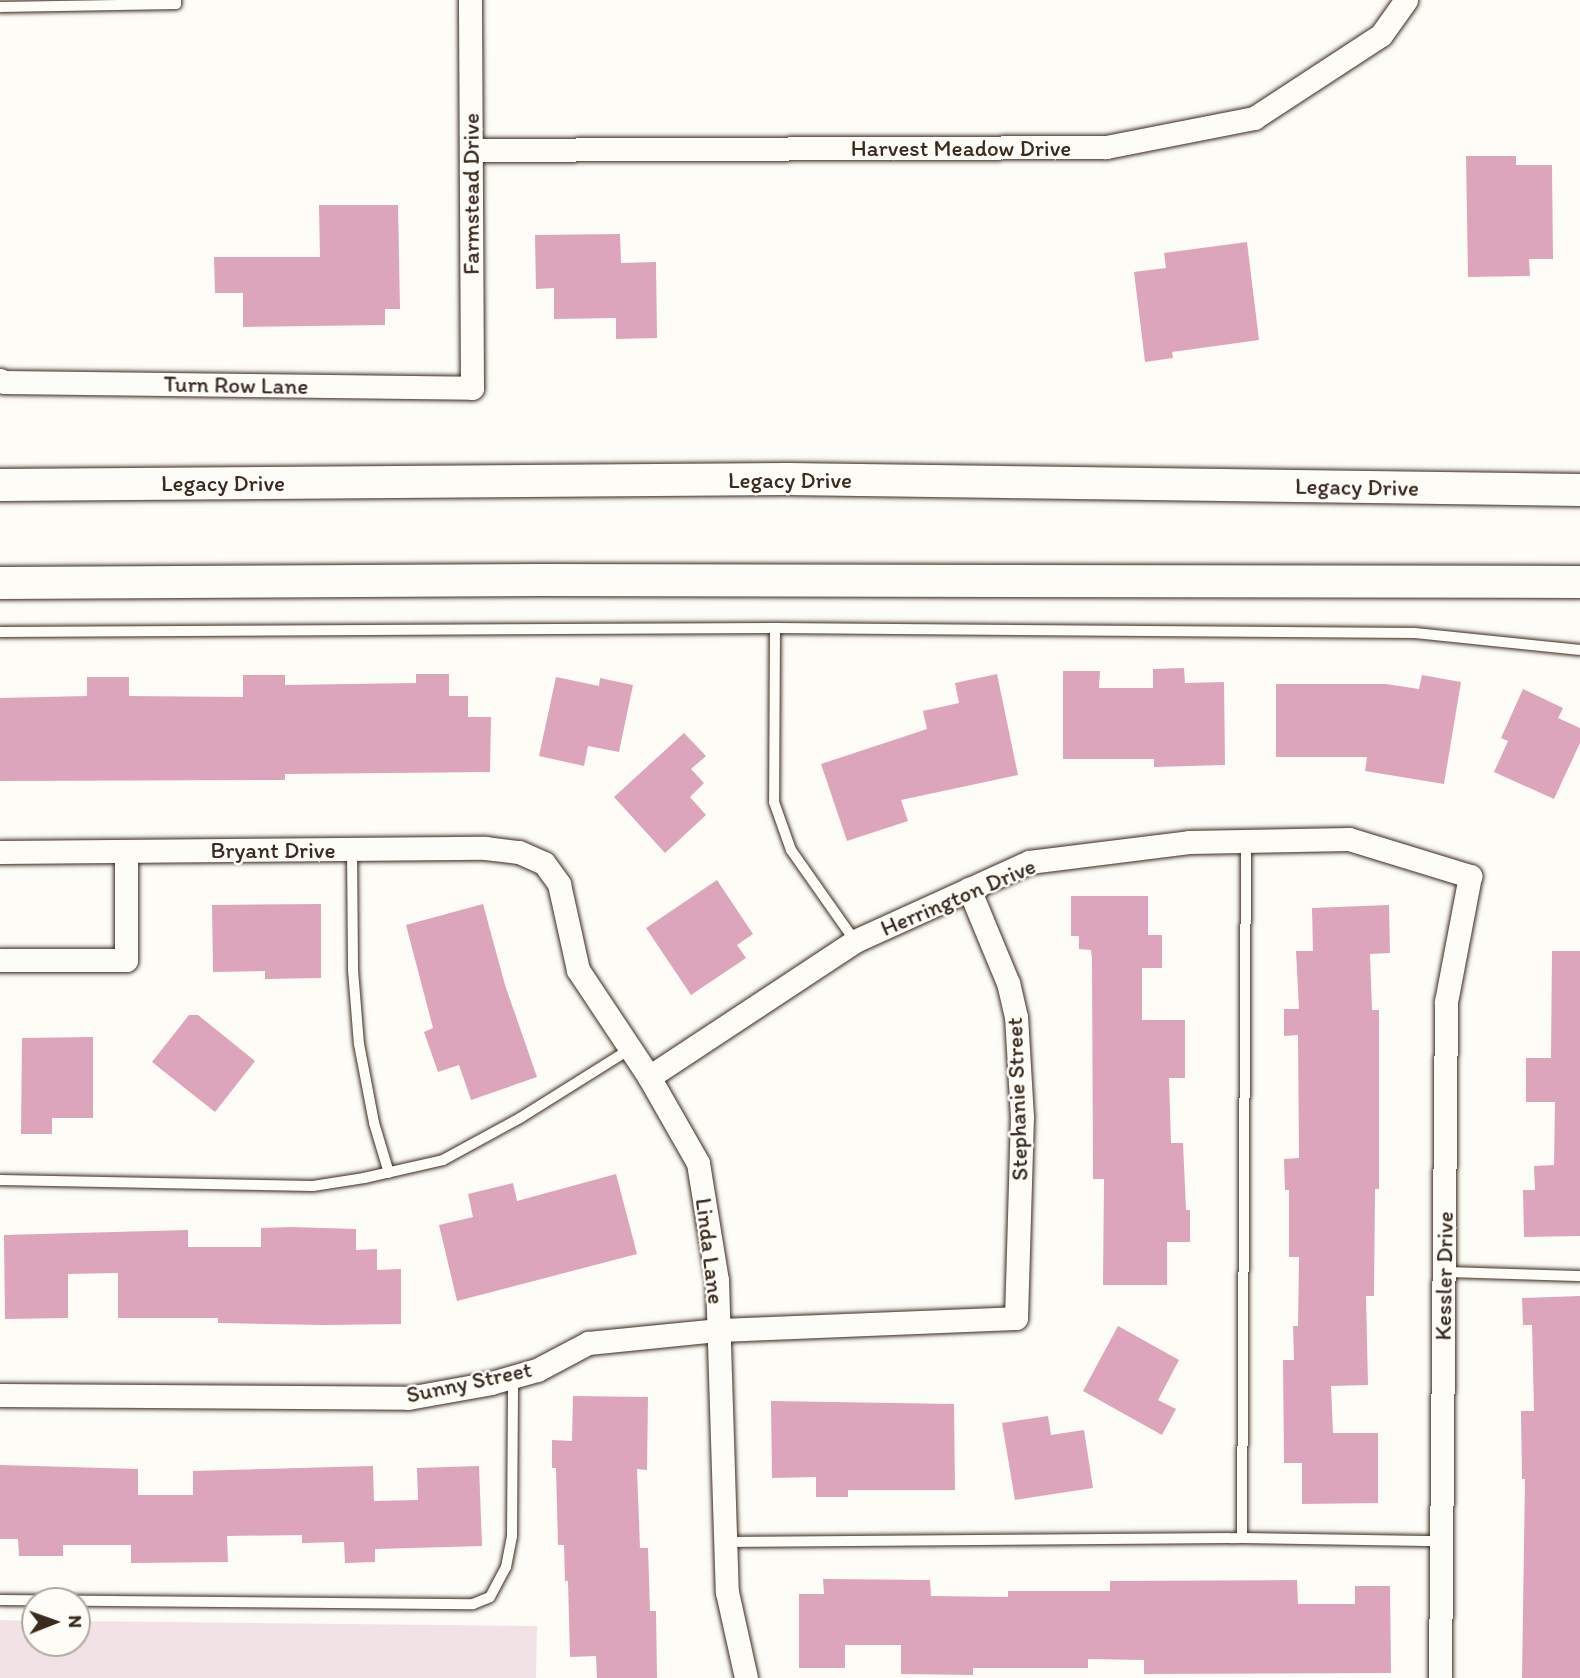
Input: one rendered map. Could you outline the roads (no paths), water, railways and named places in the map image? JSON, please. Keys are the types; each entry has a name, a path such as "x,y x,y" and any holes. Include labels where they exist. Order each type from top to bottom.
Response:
{"main road":[{"name":"Legacy Drive","path":"0,485 788,479 1580,490"},
{"path":"0,583 541,580 1580,582"}],"street":[{"name":"Farmstead Drive","path":"470,0 472,388"},
{"name":"Harvest Meadow Drive","path":"471,150 1106,147 1254,118 1381,35 1406,0"},
{"name":"Turn Row Lane","path":"0,380 5,383 472,388"},
{"name":"Herrington Drive","path":"649,1077 855,941 1029,862 1189,842 1349,839 1470,876"},
{"name":"Bryant Drive","path":"0,852 485,848 519,852 544,863"},
{"path":"0,960 126,960 126,851"},
{"name":"Linda Lane","path":"544,863 559,884 578,970 649,1077 698,1163 717,1280 727,1592 746,1678"},
{"name":"Kessler Drive","path":"1440,1678 1447,1002 1470,876"},
{"name":"Stephanie Street","path":"969,889 1008,984 1016,1017 1022,1117 1016,1318"},
{"name":"Sunny Street","path":"0,1395 408,1398 537,1370 588,1343 719,1329 1016,1318"}],"lane":[{"path":"0,7 176,4 176,0"},
{"path":"775,628 774,802 790,850 855,941"},
{"path":"0,632 775,628 1415,633 1580,650"},
{"path":"1242,1538 1246,841"},
{"path":"352,849 353,970 359,1044 374,1123 389,1173"},
{"path":"0,1180 313,1186 389,1173 443,1160 520,1118 630,1049"},
{"path":"1444,1272 1580,1276"},
{"path":"0,1600 473,1604 490,1597 506,1567 512,1536 513,1376"},
{"path":"725,1542 1242,1538 1441,1541"}]}
